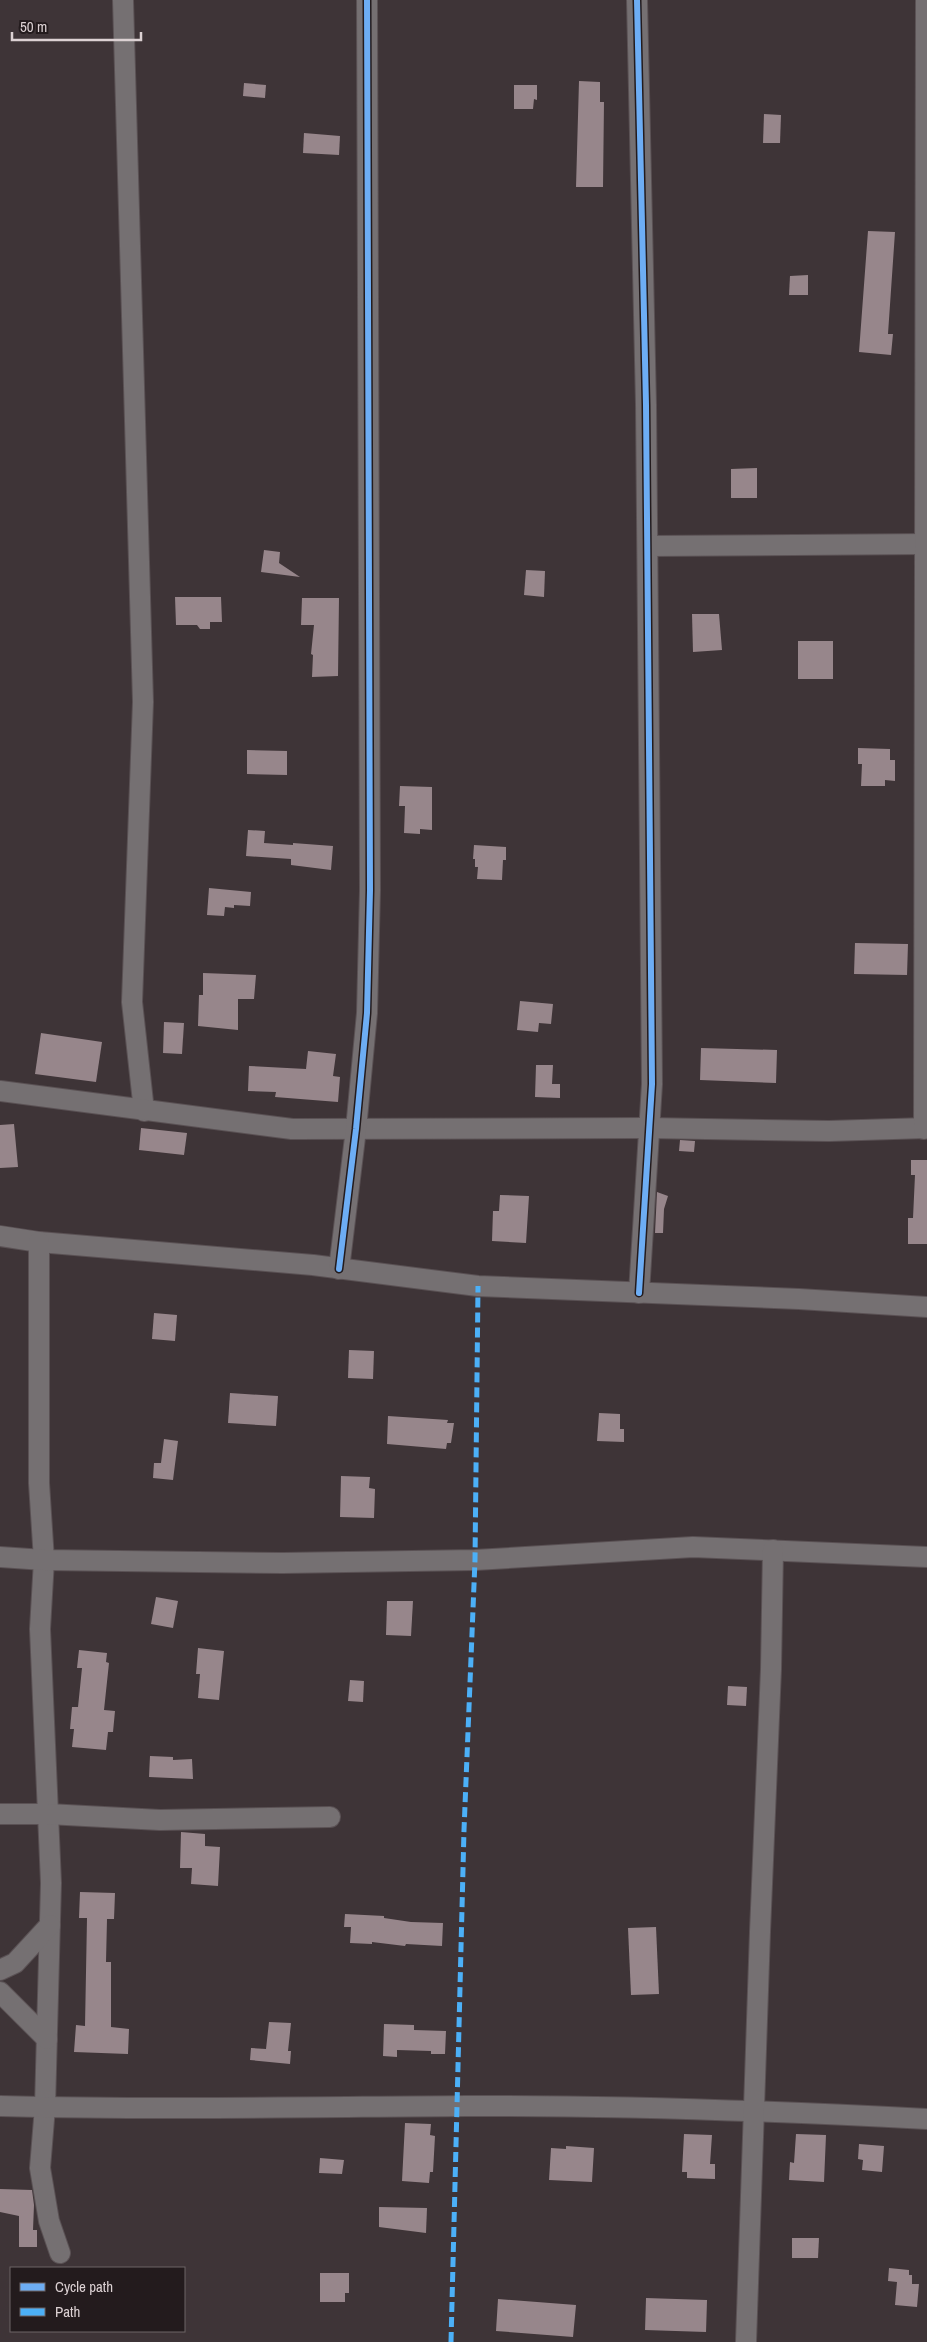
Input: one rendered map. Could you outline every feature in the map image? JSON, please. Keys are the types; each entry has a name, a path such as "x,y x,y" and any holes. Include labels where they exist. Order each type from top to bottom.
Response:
{"street":[{"path":"123,0 143,702 132,1002 144,1111"},
{"path":"339,1269 356,1129 367,1014 370,890 367,0"},
{"path":"637,0 648,546 652,1074 639,1293"},
{"path":"0,1091 292,1129 648,1128 829,1131 925,1128 926,0"},
{"path":"648,546 925,544"},
{"path":"0,1236 39,1242 339,1269 478,1286 927,1307"},
{"path":"39,1242 39,1483 44,1560 40,1629 51,1883 45,2107 40,2168 49,2220 60,2253"},
{"path":"0,1557 44,1560 292,1563 476,1560 693,1547 927,1557"},
{"path":"746,2342 771,1669 773,1550"},
{"path":"0,1814 48,1814 160,1820 330,1817"},
{"path":"0,1970 15,1963 50,1925"},
{"path":"0,1992 47,2039"},
{"path":"0,2106 467,2106 754,2110 927,2118"}],"building":[{"path":"579,81 600,82 600,102 604,102 603,187 576,187"},
{"path":"244,83 266,85 265,98 243,96"},
{"path":"514,85 537,85 537,100 534,99 533,109 514,109"},
{"path":"764,114 781,115 780,143 763,143"},
{"path":"304,133 340,136 339,155 303,153"},
{"path":"868,231 895,232 888,334 893,334 891,355 859,352"},
{"path":"808,275 808,295 789,295 790,276"},
{"path":"757,468 757,498 731,498 731,469"},
{"path":"264,550 280,552 279,563 300,577 261,572"},
{"path":"526,570 545,571 544,597 524,595"},
{"path":"175,597 221,597 222,622 210,622 210,629 200,629 197,625 176,625"},
{"path":"302,598 339,598 338,676 312,677 313,655 311,654 314,625 301,625"},
{"path":"692,614 719,614 722,650 693,652"},
{"path":"798,641 833,641 833,679 798,679"},
{"path":"858,748 890,749 890,760 895,760 895,781 885,780 885,786 861,786 862,764 858,764"},
{"path":"247,750 287,751 287,775 247,774"},
{"path":"400,786 432,787 432,830 420,829 420,834 404,833 405,806 399,806"},
{"path":"248,830 265,831 264,843 333,846 331,870 291,865 291,859 246,856"},
{"path":"474,845 506,847 506,860 503,860 502,880 477,879 478,867 475,867 475,859 473,859"},
{"path":"209,888 251,892 250,906 234,905 234,908 225,907 224,916 207,915"},
{"path":"855,943 908,944 907,975 854,974"},
{"path":"203,973 256,975 254,999 238,999 238,1030 198,1026 199,995 203,995"},
{"path":"520,1001 553,1004 551,1024 539,1023 538,1032 517,1030"},
{"path":"164,1022 184,1023 182,1054 163,1053"},
{"path":"41,1033 102,1042 96,1082 35,1074"},
{"path":"701,1048 777,1050 776,1083 700,1080"},
{"path":"308,1051 336,1054 333,1076 340,1077 338,1102 275,1097 276,1092 248,1091 249,1066 306,1069"},
{"path":"536,1065 553,1065 552,1084 560,1084 560,1098 535,1097"},
{"path":"14,1124 18,1167 0,1168 0,1125"},
{"path":"141,1128 187,1133 184,1155 139,1150"},
{"path":"680,1140 695,1141 694,1152 679,1151"},
{"path":"911,1160 927,1160 927,1244 908,1244 908,1218 913,1218 915,1175 911,1175"},
{"path":"657,1192 668,1196 664,1209 663,1233 655,1233"},
{"path":"500,1195 529,1196 526,1243 492,1241 493,1211 499,1211"},
{"path":"154,1313 177,1315 175,1341 152,1339"},
{"path":"349,1350 374,1351 373,1379 348,1378"},
{"path":"230,1393 278,1396 276,1426 228,1423"},
{"path":"599,1413 620,1414 620,1429 624,1429 624,1442 597,1441"},
{"path":"388,1416 448,1420 447,1423 454,1423 451,1443 447,1443 446,1449 387,1444"},
{"path":"164,1439 178,1441 173,1480 153,1478 154,1463 161,1463"},
{"path":"341,1476 370,1477 369,1488 375,1489 374,1518 340,1517"},
{"path":"156,1597 178,1601 173,1628 151,1624"},
{"path":"387,1601 413,1601 411,1636 386,1635"},
{"path":"198,1648 224,1651 219,1700 198,1698 200,1674 196,1674"},
{"path":"79,1650 107,1653 106,1662 109,1663 104,1710 115,1711 113,1732 108,1732 106,1750 72,1747 74,1729 70,1729 72,1707 78,1707 82,1668 77,1668"},
{"path":"350,1680 364,1681 363,1702 348,1701"},
{"path":"728,1686 747,1687 746,1706 727,1705"},
{"path":"150,1756 173,1757 173,1760 192,1759 193,1779 149,1777"},
{"path":"181,1832 205,1834 205,1846 220,1847 218,1886 191,1884 192,1868 180,1868"},
{"path":"80,1892 115,1893 114,1919 107,1919 106,1962 111,1962 111,2027 129,2029 128,2054 74,2052 76,2025 85,2026 87,1918 79,1918"},
{"path":"345,1914 384,1916 384,1918 411,1922 443,1923 442,1946 406,1944 405,1946 372,1942 372,1944 350,1943 351,1927 344,1927"},
{"path":"656,1927 659,1994 631,1995 628,1928"},
{"path":"269,2022 291,2023 288,2051 291,2051 290,2064 250,2060 251,2048 266,2049"},
{"path":"384,2024 414,2025 414,2030 446,2031 445,2054 431,2054 431,2051 397,2050 397,2057 383,2056"},
{"path":"405,2123 431,2124 430,2135 435,2136 433,2172 430,2172 429,2183 402,2181"},
{"path":"684,2134 712,2135 710,2164 715,2164 715,2179 687,2178 687,2172 682,2172"},
{"path":"796,2134 826,2135 824,2182 789,2180 790,2162 794,2163"},
{"path":"859,2144 884,2146 882,2172 862,2170 863,2160 858,2159"},
{"path":"566,2146 594,2148 592,2182 549,2180 551,2148 566,2149"},
{"path":"320,2158 344,2160 342,2174 319,2173"},
{"path":"0,2189 32,2190 34,2205 33,2230 37,2230 37,2247 19,2247 19,2216 0,2212"},
{"path":"379,2207 427,2208 426,2233 379,2227"},
{"path":"792,2238 819,2238 818,2258 792,2258"},
{"path":"889,2268 909,2270 909,2275 912,2275 912,2284 919,2284 917,2307 895,2305 897,2282 888,2281"},
{"path":"320,2273 349,2273 349,2293 345,2293 345,2302 320,2302"},
{"path":"646,2298 707,2300 706,2332 645,2330"},
{"path":"498,2299 576,2305 573,2337 496,2331"}],"marked path":[{"path":"451,2342 464,1830 475,1560 478,1286"}],"cycle path":[{"path":"339,1269 356,1129 367,1013 370,890 367,0"},
{"path":"637,0 646,405 652,1084 639,1293"}]}
